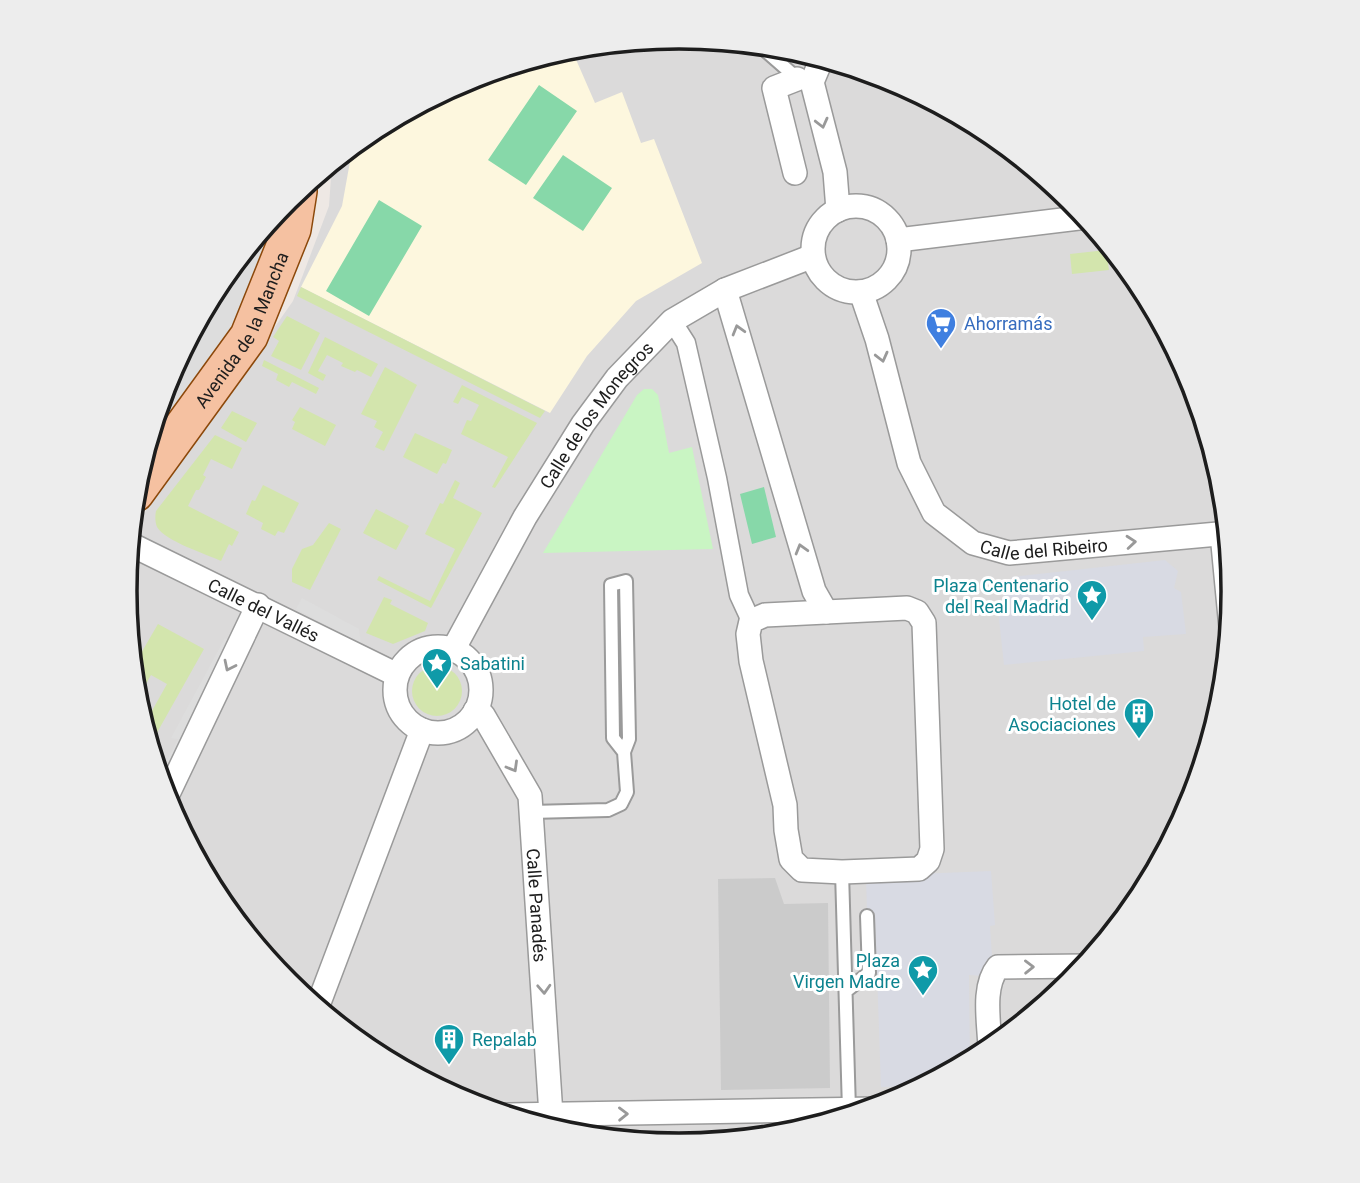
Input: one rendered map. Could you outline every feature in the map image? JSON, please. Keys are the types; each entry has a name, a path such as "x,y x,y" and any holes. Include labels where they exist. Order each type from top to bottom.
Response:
{"main road":[{"name":"Avenida de la Mancha","path":"152,469 249,337 292,229 295,209"}],"street":[{"path":"795,173 774,88 805,81 816,66"},
{"path":"805,81 835,172 838,210"},
{"path":"853,206 871,209 888,220 898,240 899,254 894,271 875,288 861,292 848,291 829,283 817,268 813,256 817,229 826,218 838,210 853,206"},
{"path":"898,240 1068,213"},
{"name":"Calle de los Monegros","path":"453,650 525,517 583,424 617,378 672,321 725,290 813,256"},
{"path":"725,290 814,592 826,612"},
{"name":"Calle del Ribeiro","path":"861,292 877,339 909,463 934,513 974,543 1009,553 1219,535"},
{"path":"672,321 685,343 717,478 739,595 751,621 748,634 751,661 785,805 791,859 802,870 842,872 919,869 928,860 932,849 924,623 917,612 907,608 765,615 751,621"},
{"name":"Calle del Vallés","path":"140,549 397,675"},
{"path":"173,784 258,605"},
{"path":"440,647 453,650 466,658 475,669 480,683 480,697 475,711 466,723 452,731 437,733 422,730 408,722 398,708 394,691 397,675 404,663 414,654 440,647"},
{"name":"Calle Panadés","path":"475,711 483,715 530,796 551,1115"},
{"path":"321,998 422,730"},
{"path":"990,1037 989,972 998,967 1072,966"},
{"path":"537,1115 838,1110"}],"lane":[{"path":"776,58 805,81"},
{"path":"531,812 608,810 621,804 626,792 624,752 629,739 626,581 611,585 613,738 624,752"},
{"path":"842,872 849,1107"},
{"path":"846,990 869,973 867,916"}],"shaded area":[{"path":"680,49 715,50 786,59 820,67 888,90 981,140 1010,161 1064,208 1088,234 1131,290 1150,320 1181,384 1194,417 1212,486 1218,521 1222,592 1218,662 1212,697 1194,766 1181,799 1150,863 1131,893 1088,949 1064,975 1010,1022 981,1043 888,1093 820,1116 786,1124 715,1133 680,1134 645,1133 574,1124 540,1116 472,1093 379,1043 350,1022 296,975 272,949 229,893 210,863 179,799 166,766 148,697 142,662 137,592 143,515 293,301 329,206 331,177 350,161 409,122 472,90 540,67 574,59 645,50"},
{"path":"576,59 595,103 622,92 641,143 654,139 702,263 636,301 587,356 550,413 301,287 342,206 350,161 379,140 472,90 540,67"},
{"path":"274,232 225,348 158,444 179,384 210,320 250,261"},
{"name":"Plaza Centenario del Real Madrid","path":"1165,560 1178,571 1174,588 1181,592 1186,634 1143,637 1144,651 1004,665 998,610 1012,577"},
{"path":"302,598 359,629 361,644 296,609"},
{"path":"225,638 235,642 171,778 165,764 178,739 171,738"},
{"name":"Plaza Virgen Madre","path":"991,871 995,925 990,926 992,957 983,976 969,975 970,1050 902,1087 881,1087 875,913 867,913 866,876"},
{"path":"775,878 784,904 828,903 830,1088 721,1090 718,879"}],"green space":[{"path":"539,85 577,111 526,185 488,160"},
{"path":"563,155 612,188 583,231 533,198"},
{"path":"379,200 422,226 369,316 326,291"},
{"path":"1101,251 1107,257 1109,270 1072,274 1070,254"},
{"path":"301,287 545,411 540,418 297,296"},
{"path":"287,316 320,333 301,370 271,356 279,341 273,337"},
{"path":"325,337 378,364 371,377 341,366 343,363 327,355 318,371 326,375 323,381 308,373"},
{"path":"264,360 319,388 316,394 292,382 289,387 276,380 278,374 262,366"},
{"path":"385,367 417,385 384,451 375,447 383,432 374,427 377,421 361,414"},
{"path":"462,385 537,423 495,488 492,487 508,457 461,434 467,420 471,421 479,405 462,397 458,404 453,402"},
{"path":"644,389 652,389 658,395 669,453 692,447 713,549 543,553 637,395"},
{"path":"300,407 336,425 325,446 292,429 295,422 292,420"},
{"path":"232,411 257,423 246,442 221,428"},
{"path":"415,433 452,450 446,464 443,463 437,474 403,457"},
{"path":"215,435 242,448 232,469 211,459 203,475 206,477 188,506 239,532 232,546 229,544 221,561 168,537 157,527 155,519 156,511"},
{"path":"455,480 460,483 453,498 482,513 431,608 377,580 379,576 430,601 455,549 425,534"},
{"path":"263,485 299,503 284,533 278,531 275,536 261,529 263,523 246,514"},
{"path":"764,487 776,537 752,544 740,494"},
{"path":"376,509 409,526 396,550 363,533"},
{"path":"329,523 341,529 310,590 292,582 292,569 302,549 313,545"},
{"path":"384,597 392,600 390,604 428,623 425,631 393,644 366,633"},
{"path":"158,624 204,649 156,734 151,712 167,684 151,675 146,684 141,653"},
{"path":"437,666 455,673 462,691 455,709 437,716 419,709 412,691 419,673"}],"place":[{"name":"Ahorramás","path":"941,350"},
{"name":"Plaza Centenario del Real Madrid","path":"1092,622"},
{"name":"Sabatini","path":"437,690"},
{"name":"Hotel de Asociaciones","path":"1139,740"},
{"name":"Plaza Virgen Madre","path":"923,997"},
{"name":"Repalab","path":"449,1066"}]}
